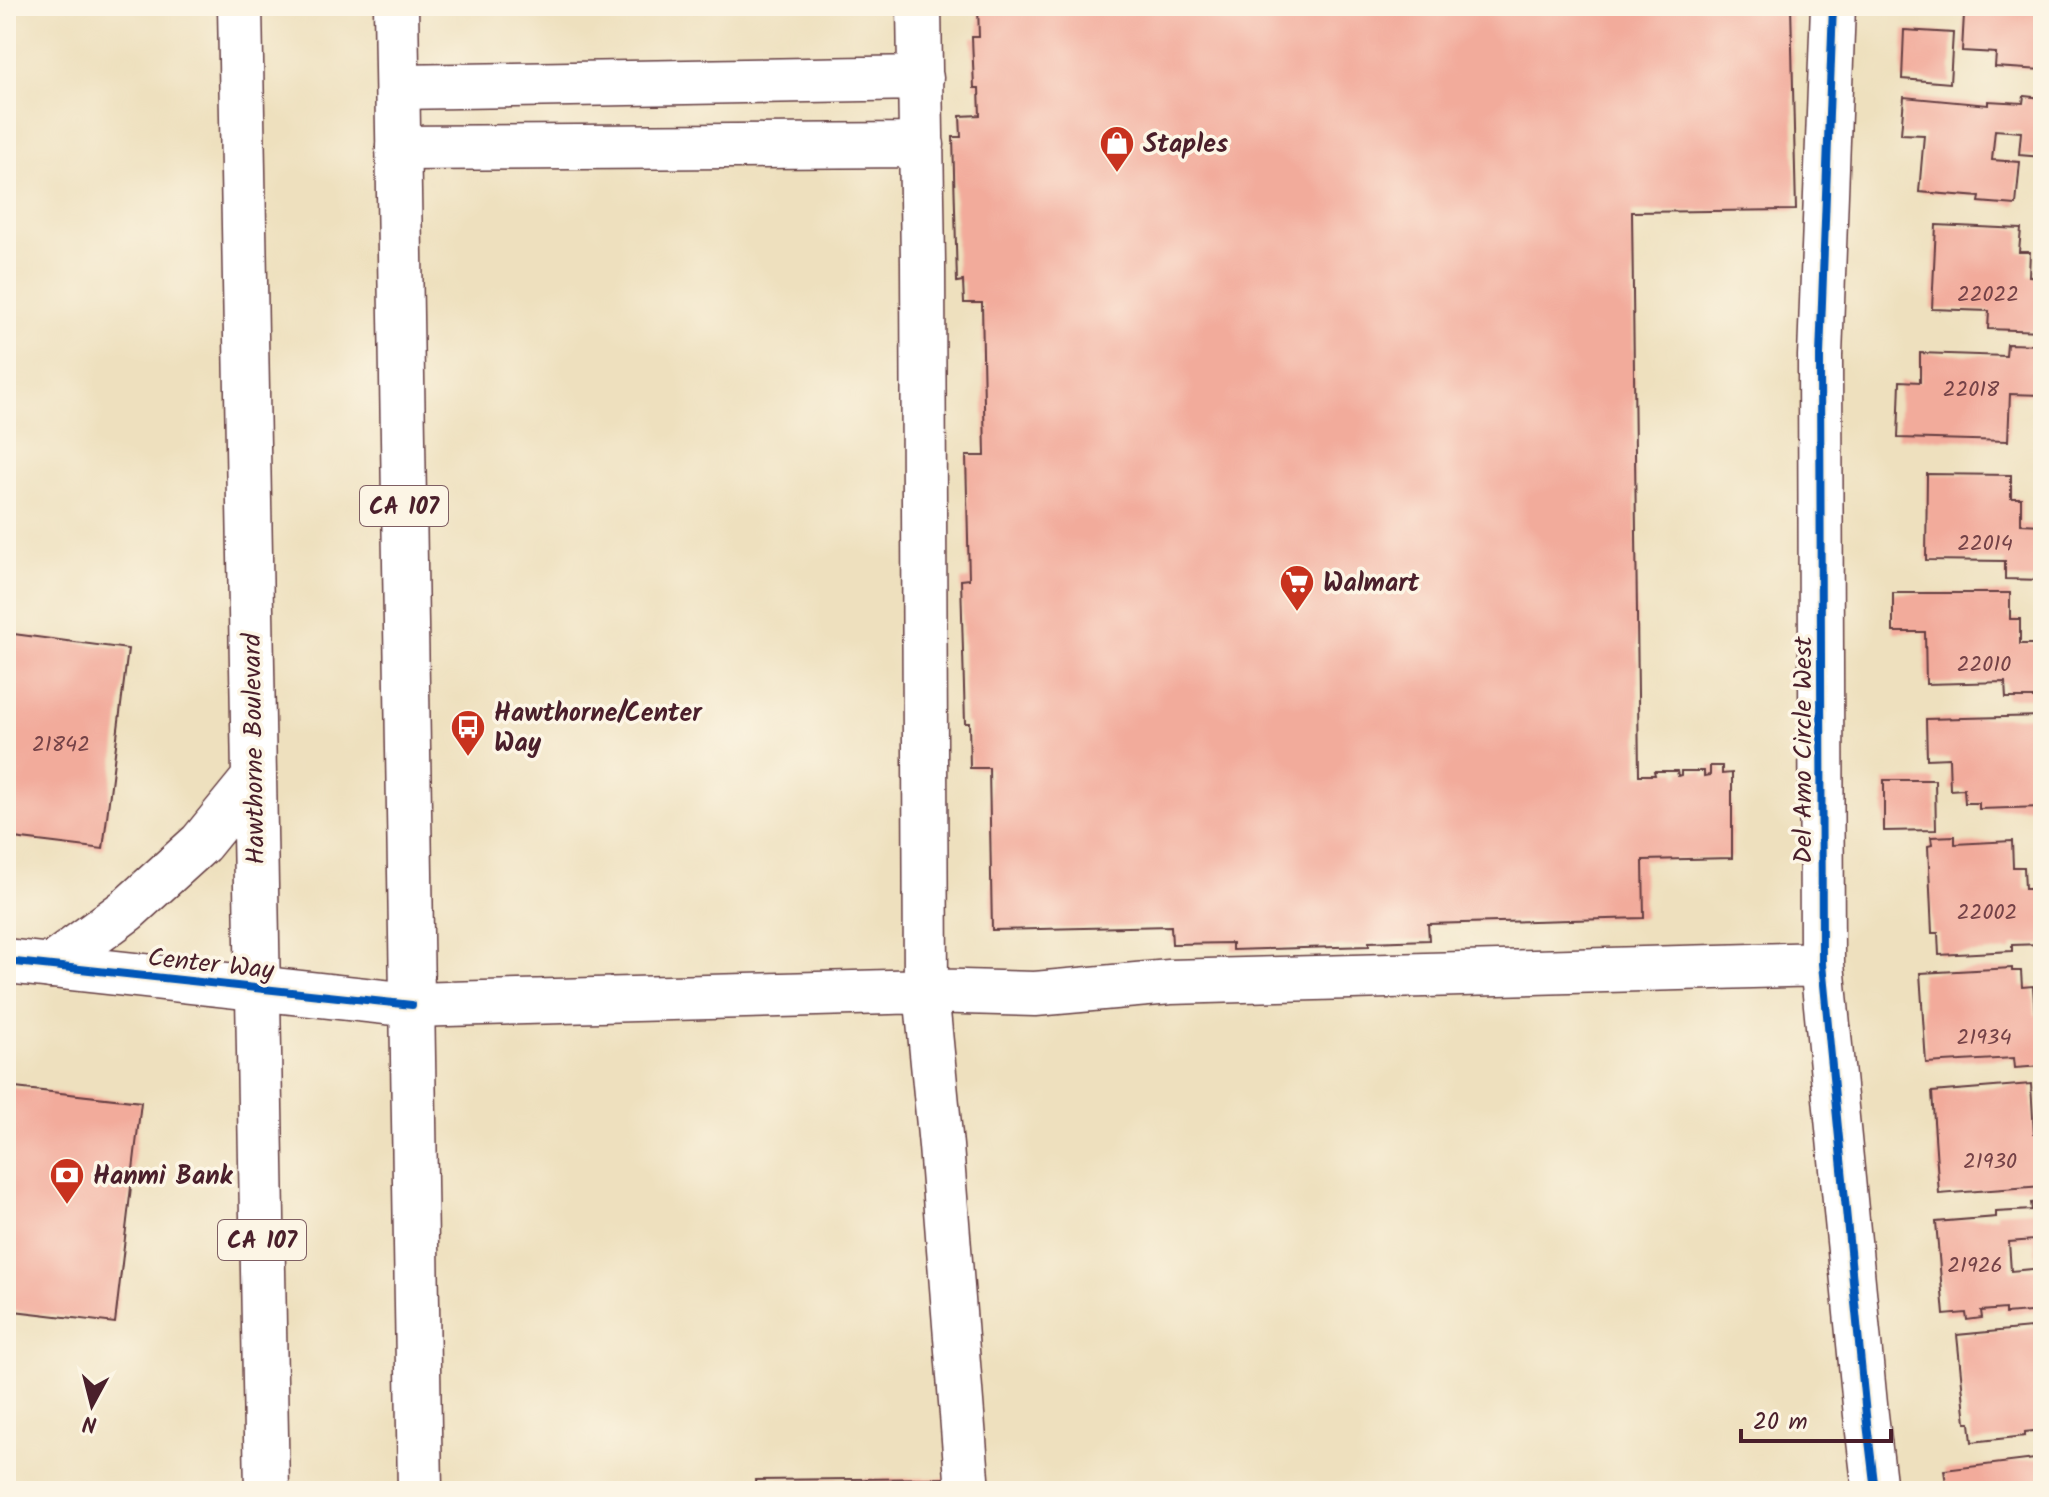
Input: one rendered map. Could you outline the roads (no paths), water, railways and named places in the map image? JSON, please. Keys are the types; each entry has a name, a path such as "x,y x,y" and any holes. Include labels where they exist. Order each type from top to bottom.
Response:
{"main road":[{"name":"Hawthorne Boulevard","path":"240,6 267,1491"},
{"name":"CA 107","path":"396,6 420,1491"},
{"path":"919,6 926,991 968,1491"},
{"name":"Del Amo Circle West","path":"1833,6 1820,356 1822,964 1875,1491"},
{"path":"398,87 921,78"},
{"path":"398,148 922,145"},
{"path":"51,966 127,910 201,843 254,778"},
{"name":"Center Way","path":"6,961 412,1005 926,991 1035,994 1170,982 1822,964"}],"place":[{"name":"Staples","path":"1117,174"},
{"name":"Walmart","path":"1297,613"},
{"name":"Hawthorne/Center Way","path":"468,758"},
{"name":"Hanmi Bank","path":"67,1206"}]}
